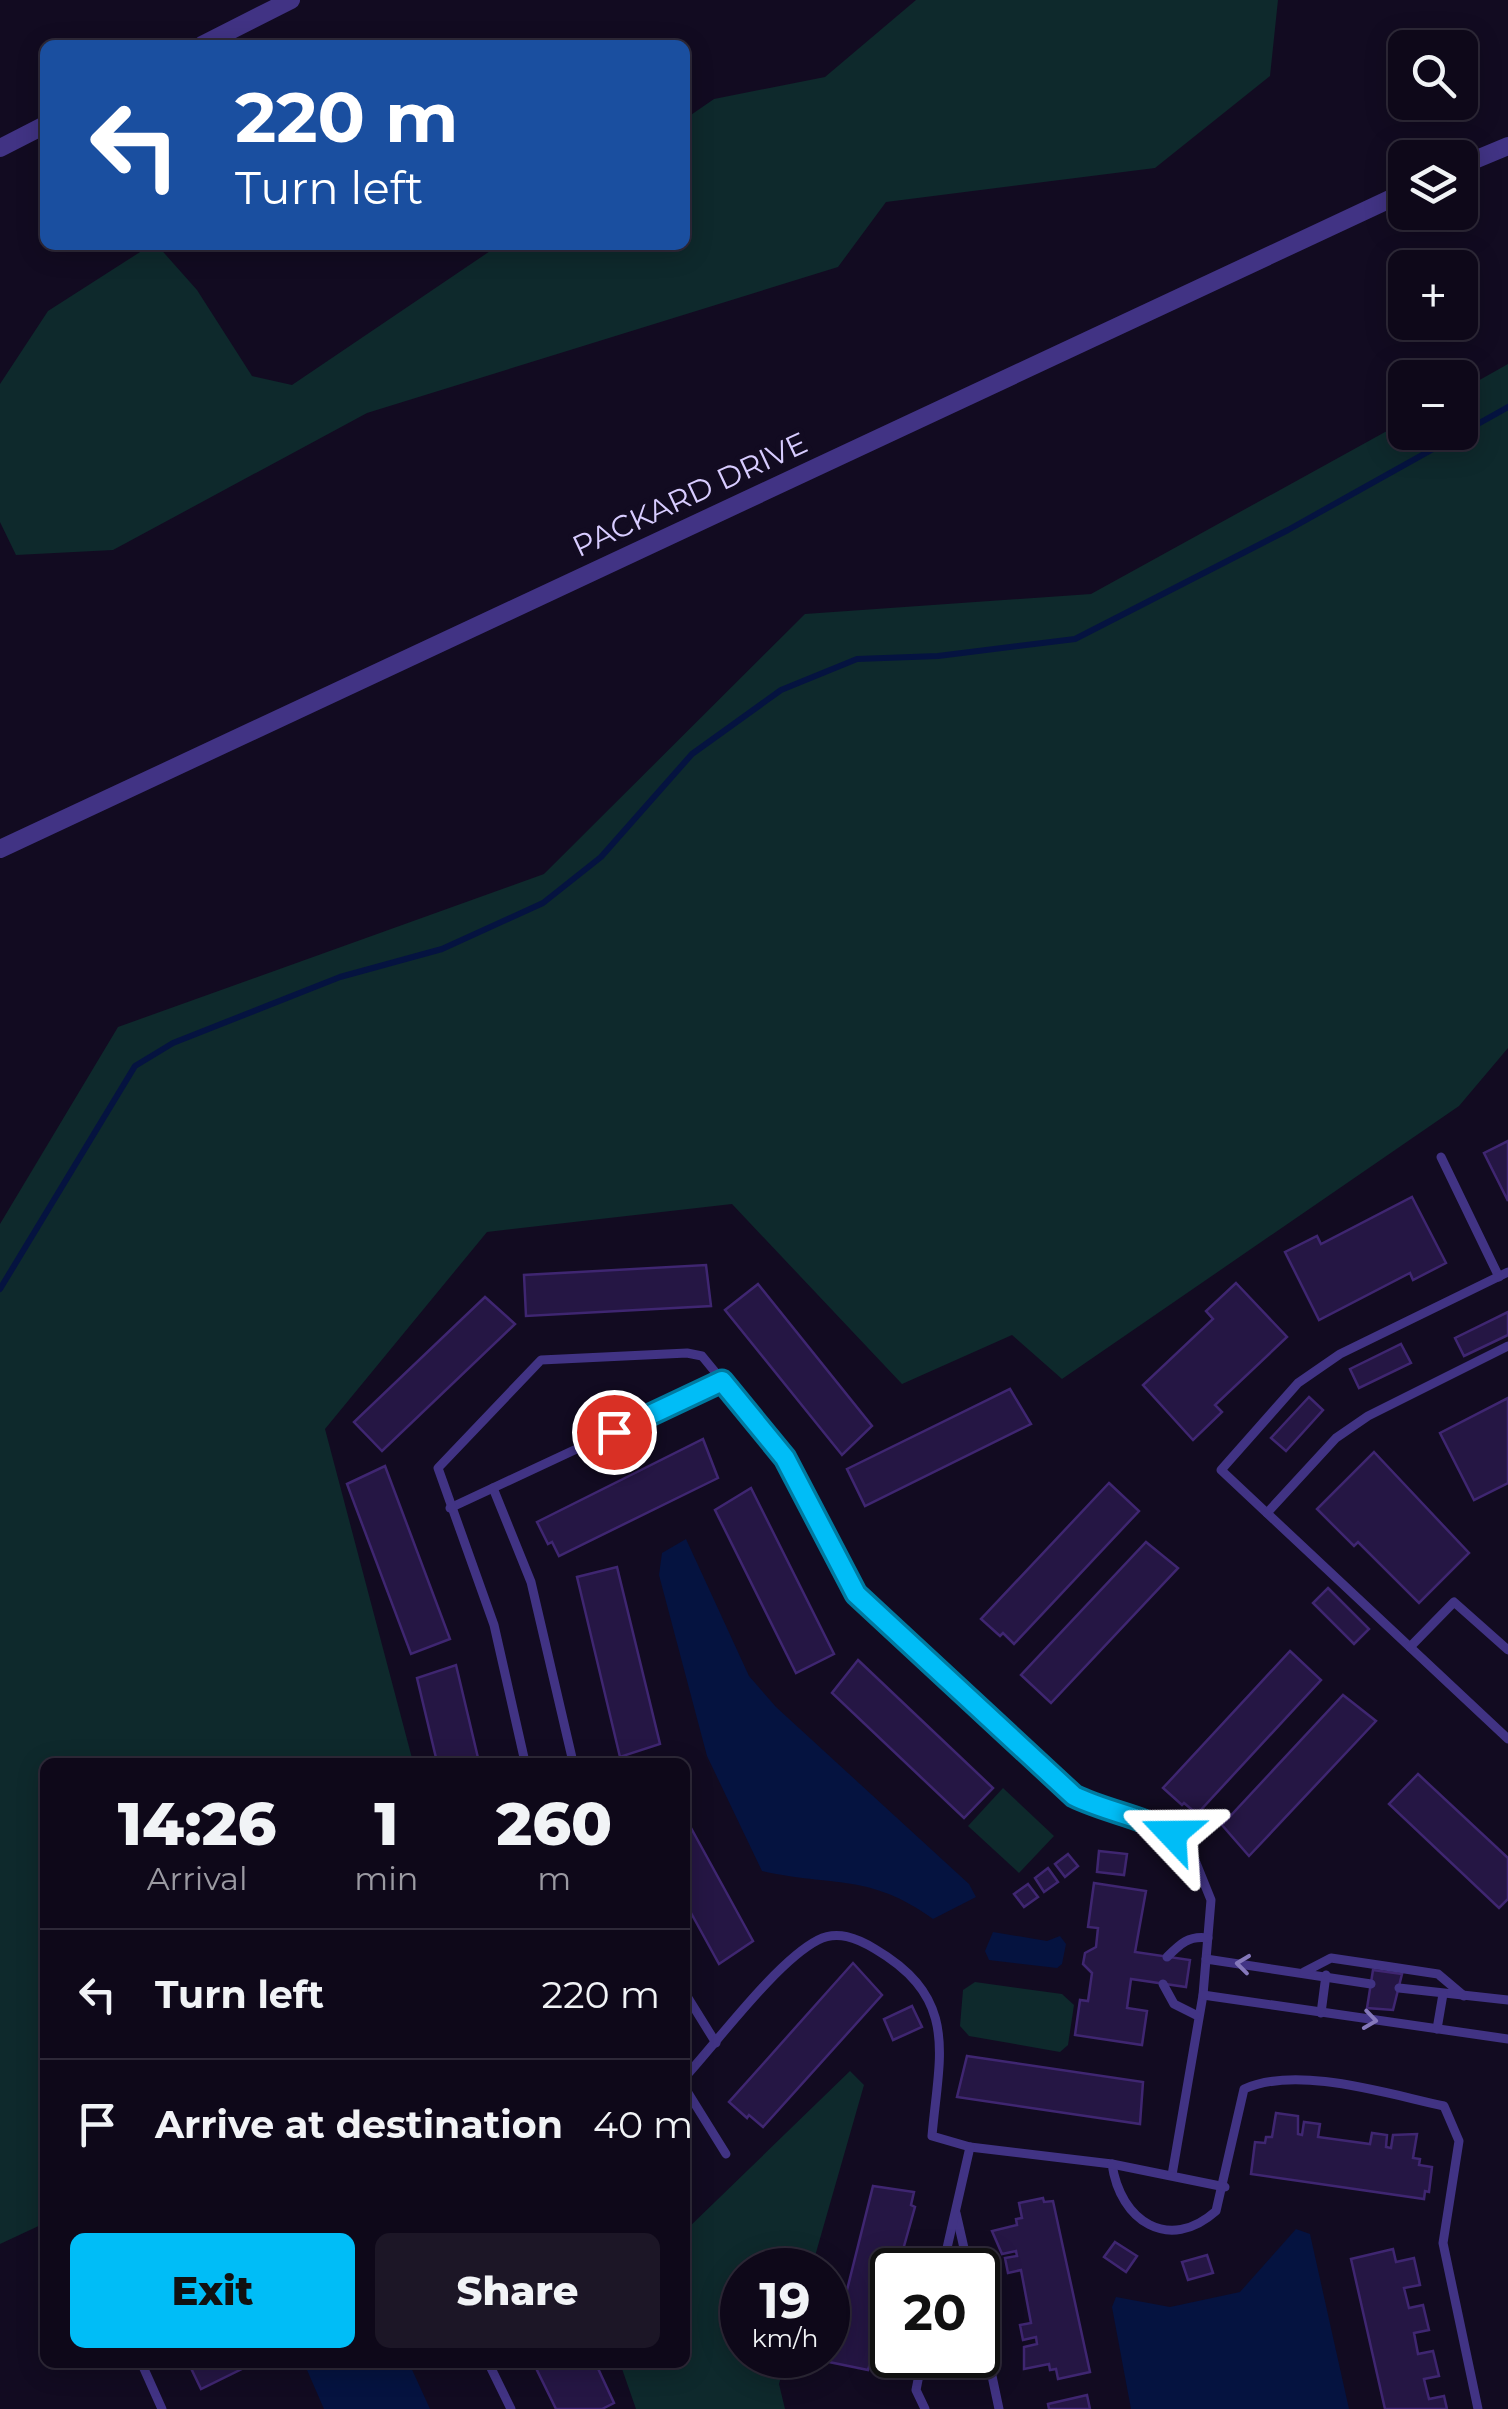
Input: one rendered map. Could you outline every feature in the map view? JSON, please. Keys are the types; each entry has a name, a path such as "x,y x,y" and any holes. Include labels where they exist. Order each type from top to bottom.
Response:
{"street":[{"path":"212,40 291,0"},
{"path":"0,148 40,128"},
{"path":"1478,158 1508,146"},
{"name":"PACKARD DRIVE","path":"0,849 1388,200"}],"lane":[{"path":"1441,1157 1504,1274 1340,1354 1298,1383 1221,1470 1508,1739"},
{"path":"1267,1513 1336,1438 1368,1416 1508,1346"},
{"path":"524,1758 494,1624 438,1468 541,1360 686,1353 702,1356 785,1458 856,1594 1074,1796 1111,1812 1148,1820 1192,1853 1211,1900 1203,1996 1196,2015 1172,2175"},
{"path":"450,1508 722,1381"},
{"path":"493,1488 531,1582 572,1758"},
{"path":"1410,1647 1454,1602 1508,1650"},
{"path":"690,2072 775,1977 815,1941 835,1934 864,1942 890,1958 914,1980 937,2017 942,2046 932,2136 970,2147 1112,2164 1224,2186"},
{"path":"1167,1957 1181,1942 1196,1936 1208,1938"},
{"path":"1304,1972 1331,1958 1385,1966 1438,1974 1464,1996"},
{"path":"1206,1959 1326,1974 1371,1984"},
{"path":"1321,2013 1326,1974"},
{"path":"1163,1984 1174,2004 1196,2015"},
{"path":"1400,1988 1508,2000"},
{"path":"1437,2029 1443,1994"},
{"path":"1203,1996 1508,2039"},
{"path":"690,2001 716,2043"},
{"path":"1112,2164 1126,2208 1144,2226 1172,2233 1204,2221 1216,2210 1244,2089 1268,2078 1358,2088 1444,2106 1459,2141 1442,2243 1478,2409"},
{"path":"690,2096 726,2154"},
{"path":"947,2248 970,2147"},
{"path":"956,2210 964,2248"},
{"path":"144,2368 162,2409"},
{"path":"491,2368 512,2409"},
{"path":"919,2378 916,2390 925,2409"},
{"path":"992,2378 999,2409"}],"green space":[{"path":"916,0 1278,0 1270,76 1155,168 886,202 838,267 367,413 113,550 16,555 0,522 0,384 48,311 143,250 161,250 197,290 252,376 292,385 492,250 690,250 690,116 714,99 825,77"},
{"path":"1508,364 1508,1048 1459,1106 1062,1379 1012,1335 902,1384 732,1204 487,1232 325,1429 412,1758 40,1758 40,2225 0,2244 0,1224 118,1027 544,874 805,614 1091,594 1388,430 1388,450 1478,450 1478,381"},
{"path":"1003,1788 1054,1836 1019,1873 968,1826"},
{"path":"975,1982 1062,1994 1074,2005 1068,2045 1060,2052 969,2036 960,2026 963,1990"},
{"path":"850,2071 864,2085 817,2248 720,2248 720,2378 781,2378 785,2409 636,2409 622,2368 690,2368 690,2226"}],"shaded area":[{"path":"686,1539 749,1676 776,1707 969,1884 976,1897 933,1919 890,1894 870,1888 762,1871 707,1756 659,1575 662,1553"},
{"path":"993,1932 1047,1941 1060,1936 1066,1944 1062,1964 1057,1968 989,1960 985,1951"},
{"path":"1296,2229 1310,2234 1349,2409 1131,2409 1112,2307 1116,2297 1170,2307 1240,2292"},
{"path":"306,2368 411,2368 430,2409 324,2409"}],"building":[{"path":"1508,1141 1508,1201 1484,1153"},
{"path":"1412,1197 1446,1263 1413,1280 1410,1273 1319,1320 1285,1252 1317,1236 1321,1244"},
{"path":"706,1265 711,1306 526,1316 524,1275"},
{"path":"1236,1283 1287,1337 1215,1405 1222,1412 1193,1440 1143,1385 1213,1319 1206,1311"},
{"path":"758,1284 872,1426 842,1455 725,1310"},
{"path":"485,1297 515,1324 382,1451 354,1422"},
{"path":"1508,1312 1508,1335 1464,1356 1455,1338"},
{"path":"1401,1344 1411,1363 1359,1388 1350,1369"},
{"path":"1010,1389 1031,1424 865,1506 847,1469"},
{"path":"1309,1397 1323,1410 1286,1451 1271,1438"},
{"path":"1508,1398 1508,1483 1474,1500 1440,1433"},
{"path":"703,1439 718,1478 559,1556 552,1542 548,1544 537,1522"},
{"path":"1374,1452 1469,1553 1419,1603 1358,1542 1354,1546 1317,1509"},
{"path":"385,1466 450,1639 411,1654 347,1484"},
{"path":"1109,1483 1139,1511 1014,1644 1003,1633 1000,1636 981,1619"},
{"path":"751,1488 834,1654 796,1673 715,1510"},
{"path":"1146,1542 1178,1568 1051,1703 1021,1675"},
{"path":"617,1567 660,1744 620,1757 577,1577"},
{"path":"1328,1588 1369,1629 1354,1644 1313,1603"},
{"path":"1290,1651 1321,1680 1197,1814 1182,1805 1163,1788"},
{"path":"858,1660 993,1788 964,1818 832,1693"},
{"path":"456,1665 478,1758 436,1758 417,1678"},
{"path":"1343,1695 1376,1721 1249,1856 1222,1825"},
{"path":"1418,1774 1508,1858 1508,1899 1499,1908 1389,1804"},
{"path":"690,1826 753,1941 719,1964 690,1911"},
{"path":"1099,1851 1127,1854 1124,1875 1097,1872"},
{"path":"1068,1854 1078,1866 1065,1877 1055,1864"},
{"path":"1048,1868 1058,1882 1044,1892 1035,1878"},
{"path":"1094,1883 1146,1891 1135,1952 1190,1960 1186,1987 1131,1979 1127,2008 1147,2011 1142,2045 1075,2035 1080,2000 1088,2001 1092,1973 1083,1964 1085,1953 1096,1947 1098,1928 1088,1927"},
{"path":"1028,1884 1038,1897 1024,1907 1014,1894"},
{"path":"853,1963 882,1995 763,2127 749,2115 747,2118 729,2102"},
{"path":"1373,1970 1402,1974 1393,2010 1367,2008"},
{"path":"912,2006 922,2027 893,2040 884,2019"},
{"path":"967,2056 1143,2082 1140,2124 957,2097"},
{"path":"1276,2113 1298,2116 1298,2134 1302,2135 1304,2122 1320,2124 1318,2137 1370,2144 1372,2133 1387,2135 1386,2147 1391,2148 1393,2135 1417,2134 1413,2158 1420,2159 1419,2165 1432,2167 1429,2192 1425,2191 1424,2199 1251,2174 1255,2142 1265,2143 1266,2137 1272,2137"},
{"path":"873,2186 914,2192 911,2205 915,2207 904,2248 870,2248 868,2370 850,2366 850,2278"},
{"path":"1043,2198 1044,2202 1053,2201 1090,2372 1058,2379 1056,2369 1050,2370 1049,2364 1024,2369 1024,2347 1037,2344 1036,2337 1023,2340 1020,2325 1031,2323 1021,2270 1008,2273 1005,2258 1017,2256 1016,2251 1002,2254 992,2231 1017,2225 1016,2219 1022,2218 1019,2203"},
{"path":"1115,2242 1137,2256 1126,2272 1104,2257"},
{"path":"1393,2249 1396,2262 1414,2258 1420,2285 1404,2288 1409,2308 1423,2305 1429,2330 1414,2333 1418,2354 1433,2351 1439,2376 1424,2379 1429,2399 1444,2396 1447,2409 1385,2409 1351,2259"},
{"path":"1207,2255 1213,2273 1188,2280 1182,2262"},
{"path":"191,2368 244,2368 201,2389"},
{"path":"536,2368 598,2368 614,2403 602,2409 556,2409"},
{"path":"1087,2395 1090,2409 1049,2409 1048,2404"}],"waterway":[{"path":"0,1289 135,1066 173,1043 340,977 442,949 543,903 601,857 692,754 781,690 857,659 938,656 1075,639 1288,530 1508,407"}],"route":[{"path":"614,1432 722,1381 785,1458 856,1594 1074,1796 1111,1812 1148,1820 1172,1834"}]}
